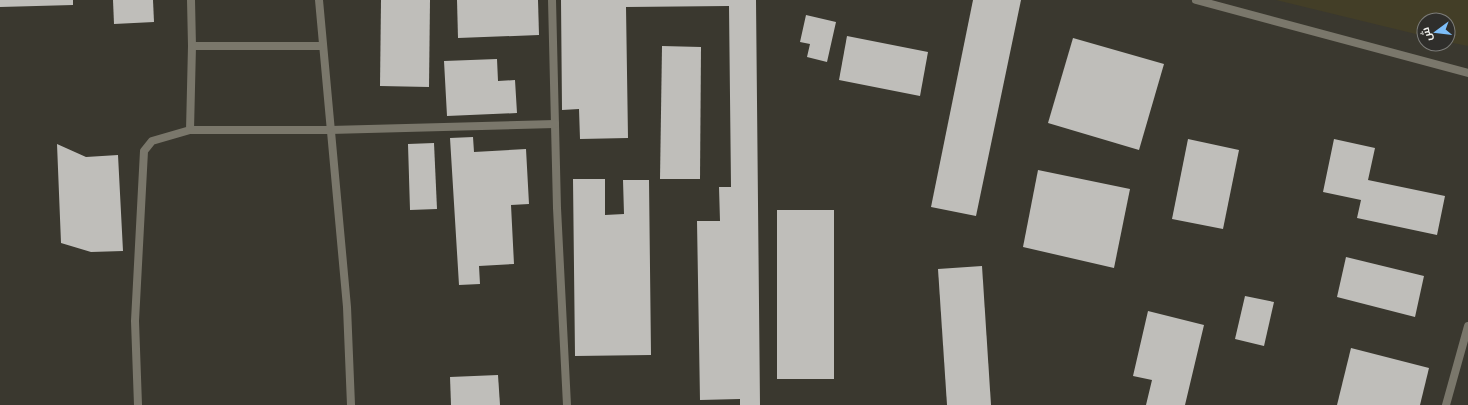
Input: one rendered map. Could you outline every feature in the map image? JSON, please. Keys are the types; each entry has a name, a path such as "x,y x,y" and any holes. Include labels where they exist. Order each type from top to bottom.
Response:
{"street":[{"path":"190,130 192,46 191,0"},
{"path":"319,0 347,307 351,405"},
{"path":"552,0 557,208 567,405"},
{"path":"1196,0 1468,73"},
{"path":"192,46 323,46"},
{"path":"138,405 135,321 144,151 152,141 190,130 330,130 555,124"},
{"path":"1446,405 1468,326"}],"shaded area":[{"path":"0,0 1468,0 1468,405 0,405"},
{"path":"1276,0 1468,0 1468,46 1456,44 1456,12 1416,12 1416,34"}],"building":[{"path":"0,0 73,0 73,5 0,7"},
{"path":"113,0 153,0 154,22 114,24"},
{"path":"381,0 430,0 429,87 380,86"},
{"path":"457,0 538,0 539,35 458,38"},
{"path":"561,0 756,0 760,405 740,405 740,399 700,400 697,221 720,221 719,187 731,187 729,6 626,7 628,138 580,139 579,109 562,110"},
{"path":"973,0 1021,0 976,216 931,207"},
{"path":"806,15 836,22 827,62 807,57 810,44 800,42"},
{"path":"847,36 928,52 920,96 839,80"},
{"path":"1073,38 1164,64 1139,150 1048,123"},
{"path":"662,46 701,47 700,179 660,179"},
{"path":"497,59 498,81 515,80 517,113 447,116 444,61"},
{"path":"473,137 474,152 526,149 529,204 511,205 514,264 479,266 480,284 459,285 450,138"},
{"path":"1188,139 1239,150 1223,229 1172,219"},
{"path":"1334,139 1375,148 1368,180 1445,196 1437,235 1357,218 1361,200 1323,192"},
{"path":"434,143 437,209 410,210 408,144"},
{"path":"57,144 86,157 118,155 123,251 91,252 61,243"},
{"path":"1038,170 1130,189 1114,268 1023,247"},
{"path":"573,179 605,179 605,215 624,214 623,180 649,180 651,355 575,356"},
{"path":"777,210 834,210 834,379 777,379"},
{"path":"1346,257 1424,276 1415,317 1337,297"},
{"path":"982,266 991,405 947,405 938,269"},
{"path":"1245,296 1274,302 1264,346 1235,339"},
{"path":"1148,311 1204,325 1185,405 1146,405 1152,380 1133,376"},
{"path":"1351,348 1429,368 1420,405 1337,405"},
{"path":"498,375 500,405 451,405 450,377"}]}
